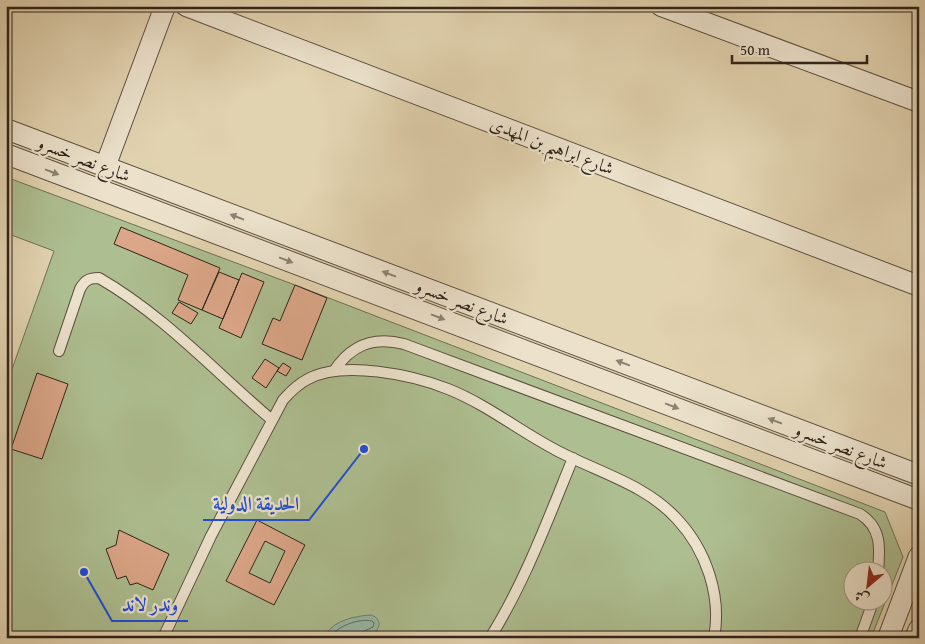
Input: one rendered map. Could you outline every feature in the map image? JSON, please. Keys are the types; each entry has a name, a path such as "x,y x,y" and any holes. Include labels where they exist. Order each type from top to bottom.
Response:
{"street":[{"path":"105,167 165,6"},
{"name":"شارع ابراهيم بن المهدى","path":"186,6 919,286"},
{"path":"662,7 919,102"},
{"name":"شارع نصر خسرو","path":"6,129 919,475"},
{"name":"شارع نصر خسرو","path":"6,154 917,495"},
{"path":"888,638 919,556"},
{"path":"915,638 919,629"}],"lane":[{"path":"59,352 80,289 84,282 91,278 99,278 170,328 272,420"},
{"path":"334,371 350,352 361,346 383,340 404,344 860,514 868,519 878,535 878,562"},
{"path":"163,638 210,536 282,400 299,384 310,378 334,371 382,372 449,390 573,458 636,486 651,496 678,520 699,550 712,584 716,617 714,638"},
{"path":"490,638 520,583 573,458"},
{"path":"860,638 869,612"}],"shaded area":[{"path":"6,177 295,285 885,512 903,557 892,585 892,562 842,562 842,612 881,612 871,638 6,638 6,386 54,251 6,233"}],"water":[{"path":"371,615 379,622 378,628 374,633 356,638 324,638 332,627 344,620"}],"building":[{"path":"121,227 220,268 202,310 178,300 188,275 114,244"},
{"path":"219,272 239,280 223,319 202,310"},
{"path":"242,273 264,282 241,338 219,328"},
{"path":"295,285 327,298 302,360 262,344 273,318 280,321"},
{"path":"179,302 198,313 191,324 172,313"},
{"path":"265,359 279,368 266,388 252,378"},
{"path":"283,363 291,368 286,376 277,371"},
{"path":"37,373 68,384 42,459 11,449"},
{"path":"257,520 305,545 274,605 226,581","holes":["265,541 285,551 270,583 249,573"]},
{"path":"119,530 169,554 153,590 137,583 130,585 126,576 117,579 106,549 116,545"}],"place":[{"name":"الحديقة الدولية","path":"364,449"},
{"name":"وندر لاند","path":"84,572"}]}
